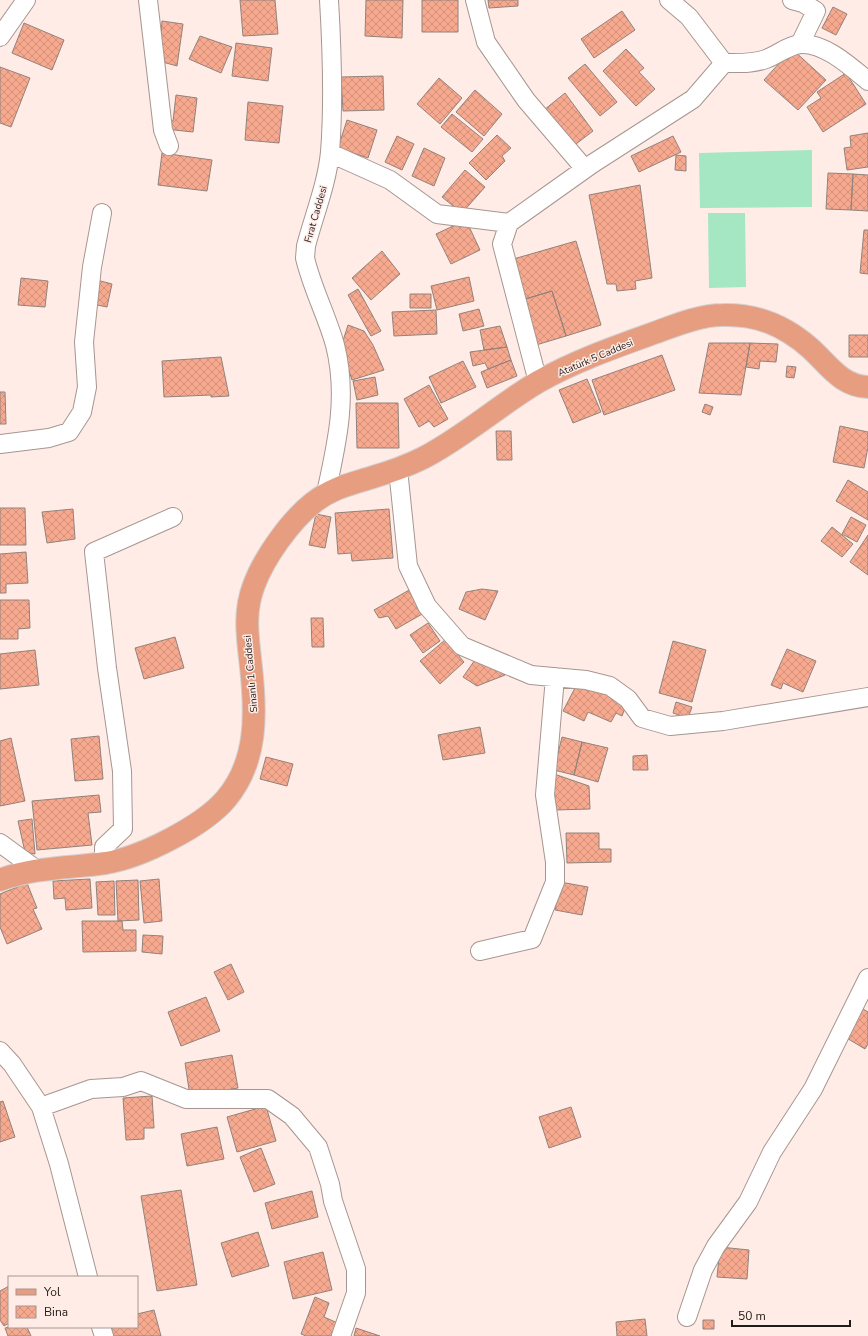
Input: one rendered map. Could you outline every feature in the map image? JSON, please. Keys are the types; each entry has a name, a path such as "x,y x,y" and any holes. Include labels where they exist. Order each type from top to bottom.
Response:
{"main road":[{"name":"Atatürk 5 Caddesi","path":"326,493 348,484 398,469 425,457 457,438 538,382 585,359 626,343 700,318 721,315 749,317 778,325 813,350 838,376 856,386 868,387"},
{"name":"Sinanlı 1 Caddesi","path":"0,880 37,870 104,863 140,853 184,830 219,806 238,782 251,747 254,724 254,702 246,617 248,601 254,582 285,532 310,505 326,493"}],"street":[{"path":"148,0 163,130 169,146"},
{"name":"Fırat Caddesi","path":"326,493 340,423 342,404 340,374 334,344 305,258 306,246 326,176 330,153 331,82 329,0"},
{"path":"474,0 486,42 526,100 585,169"},
{"path":"670,0 689,17 724,63"},
{"path":"792,0 802,3 816,11 800,44"},
{"path":"0,37 21,2"},
{"path":"538,382 502,244 509,223 585,169 693,99 724,63 743,63 765,60 800,44 814,46 830,52 868,81"},
{"path":"330,153 390,180 437,214 509,223"},
{"path":"0,444 50,438 69,432 82,412 87,387 85,335 92,267 102,213"},
{"path":"398,469 408,566 427,606 462,646 530,675 586,680 610,686 628,699 642,718 670,726 723,721 868,697"},
{"path":"104,863 104,846 123,829 122,771 107,668 94,552 173,518"},
{"path":"480,951 532,939 556,882 555,862 545,796 555,677"},
{"path":"0,843 37,870"},
{"path":"686,1317 703,1270 716,1246 748,1202 772,1152 813,1089 868,978"},
{"path":"0,1051 12,1064 40,1107 59,1164 88,1276"},
{"path":"40,1107 91,1089 123,1087 141,1081 186,1099 268,1099 292,1116 318,1147 330,1184 333,1201 356,1269 356,1293 341,1336"}],"green space":[{"path":"812,150 812,207 700,208 699,153"},
{"path":"708,213 745,213 746,287 709,288"}],"building":[{"path":"240,0 275,0 278,34 243,36"},
{"path":"366,0 403,0 402,38 365,36"},
{"path":"422,0 458,0 458,32 422,32"},
{"path":"488,0 518,0 518,6 489,8"},
{"path":"833,7 847,14 836,35 822,28"},
{"path":"622,11 635,30 594,58 581,39"},
{"path":"162,21 183,24 177,66 159,61"},
{"path":"24,23 64,40 52,70 12,53"},
{"path":"200,36 232,47 221,73 189,59"},
{"path":"236,43 272,48 268,81 232,76"},
{"path":"626,49 644,68 639,72 655,89 636,106 603,71"},
{"path":"792,49 826,80 798,110 764,80"},
{"path":"585,64 617,102 600,116 568,78"},
{"path":"0,67 30,78 11,127 0,123"},
{"path":"846,73 866,104 823,132 807,107 821,98 817,92"},
{"path":"383,76 384,110 343,111 341,77"},
{"path":"439,78 462,98 440,124 417,104"},
{"path":"475,90 502,114 484,136 456,112"},
{"path":"565,93 593,131 572,147 544,110"},
{"path":"176,95 197,98 193,132 165,129 166,120 173,121"},
{"path":"248,102 283,106 279,143 245,140"},
{"path":"452,114 483,139 472,152 441,127"},
{"path":"347,120 377,130 368,158 338,148"},
{"path":"868,133 868,167 847,170 844,148 851,147 850,136"},
{"path":"497,135 511,148 502,156 505,161 486,180 469,163"},
{"path":"397,136 414,144 402,170 385,162"},
{"path":"673,136 681,152 639,172 631,156"},
{"path":"424,148 445,158 434,186 412,176"},
{"path":"162,153 212,160 207,191 158,185"},
{"path":"676,155 686,156 686,171 675,170"},
{"path":"465,170 485,187 462,213 442,197"},
{"path":"828,173 853,174 851,210 826,209"},
{"path":"853,174 868,175 868,211 851,210"},
{"path":"640,185 652,278 635,281 636,289 617,291 616,284 607,284 589,195"},
{"path":"466,220 480,250 451,264 436,234"},
{"path":"864,230 868,230 868,274 860,273"},
{"path":"576,241 601,325 566,336 552,291 522,300 510,260"},
{"path":"382,251 400,274 371,300 352,278"},
{"path":"469,277 474,301 437,310 431,286"},
{"path":"21,278 48,281 45,307 18,305"},
{"path":"97,280 112,284 107,307 92,304"},
{"path":"358,289 381,331 371,336 348,295"},
{"path":"552,291 566,336 536,345 522,300"},
{"path":"410,294 431,294 431,308 410,308"},
{"path":"479,309 484,326 463,331 459,314"},
{"path":"436,310 437,334 394,336 392,312"},
{"path":"348,325 364,331 373,345 384,370 352,380 341,347"},
{"path":"500,326 507,347 484,350 480,330"},
{"path":"849,335 868,335 868,357 849,357"},
{"path":"709,343 750,343 741,395 699,393"},
{"path":"750,343 778,344 776,362 760,361 759,369 746,367"},
{"path":"507,347 511,360 488,369 485,363 473,366 470,352"},
{"path":"662,355 675,390 604,415 592,380"},
{"path":"221,357 229,396 211,397 211,395 164,397 162,361"},
{"path":"511,360 517,376 487,388 481,372"},
{"path":"463,361 476,387 441,403 429,377"},
{"path":"787,366 796,367 794,378 786,377"},
{"path":"375,377 378,395 357,400 353,381"},
{"path":"587,379 601,412 573,423 559,390"},
{"path":"429,385 448,419 434,427 429,421 419,427 404,399"},
{"path":"0,392 5,392 6,424 0,424"},
{"path":"356,403 398,403 399,448 357,448"},
{"path":"705,404 713,407 710,415 702,412"},
{"path":"840,426 868,432 868,447 864,468 833,462"},
{"path":"496,431 511,431 512,460 497,460"},
{"path":"848,480 868,492 868,520 836,501"},
{"path":"0,508 25,508 26,545 0,545"},
{"path":"73,509 75,539 47,543 42,512"},
{"path":"389,509 393,558 352,561 351,553 338,554 335,513"},
{"path":"316,514 331,517 325,548 309,545"},
{"path":"851,517 866,525 857,542 842,534"},
{"path":"832,527 853,544 842,557 821,541"},
{"path":"868,535 868,575 850,562"},
{"path":"26,552 28,583 6,584 6,593 0,593 0,554"},
{"path":"411,589 424,613 396,629 388,616 379,618 374,610"},
{"path":"482,589 498,591 485,620 459,609 466,592"},
{"path":"0,600 29,600 30,628 18,629 18,639 0,639"},
{"path":"311,618 323,618 324,647 312,647"},
{"path":"428,623 440,641 423,653 410,635"},
{"path":"175,637 184,668 144,679 135,648"},
{"path":"445,640 464,662 440,684 420,661"},
{"path":"673,641 706,650 692,702 659,693"},
{"path":"787,649 816,661 803,692 783,683 781,689 771,685"},
{"path":"35,650 39,685 0,689 0,654"},
{"path":"477,657 505,675 477,686 463,677"},
{"path":"576,686 628,700 622,716 616,713 611,722 588,712 584,721 563,711"},
{"path":"676,702 692,707 688,718 673,713"},
{"path":"480,727 485,753 443,760 438,735"},
{"path":"99,736 103,779 75,781 71,739"},
{"path":"562,737 582,742 574,775 554,770"},
{"path":"11,738 25,801 0,806 0,741"},
{"path":"582,742 608,748 598,782 574,775"},
{"path":"647,755 648,770 633,770 633,756"},
{"path":"266,757 293,764 287,786 260,779"},
{"path":"554,774 589,786 590,809 555,810"},
{"path":"99,795 101,812 88,813 92,845 37,850 32,801"},
{"path":"32,819 35,854 25,852 18,821"},
{"path":"566,833 599,833 599,849 611,849 611,862 567,863"},
{"path":"90,879 92,908 66,910 65,898 54,899 53,881"},
{"path":"159,879 162,921 144,923 140,881"},
{"path":"138,880 139,920 118,921 116,881"},
{"path":"114,881 115,915 98,915 96,882"},
{"path":"560,882 588,887 582,915 555,910"},
{"path":"27,883 37,908 33,909 42,929 7,944 0,927 0,894"},
{"path":"82,921 122,921 123,930 136,930 136,951 83,952"},
{"path":"143,935 163,936 162,954 142,952"},
{"path":"231,964 244,992 228,1000 214,972"},
{"path":"206,997 220,1031 181,1046 168,1012"},
{"path":"863,1009 868,1012 868,1044 865,1049 845,1037"},
{"path":"232,1055 238,1088 190,1096 185,1063"},
{"path":"152,1096 154,1128 144,1128 144,1139 126,1140 123,1098"},
{"path":"3,1101 15,1137 0,1142 0,1102"},
{"path":"266,1106 276,1141 237,1152 227,1117"},
{"path":"571,1107 581,1137 549,1148 539,1117"},
{"path":"217,1127 224,1159 187,1166 181,1134"},
{"path":"261,1148 275,1184 254,1192 240,1157"},
{"path":"181,1190 197,1285 157,1291 141,1196"},
{"path":"312,1191 318,1217 272,1229 265,1203"},
{"path":"258,1232 269,1266 232,1277 221,1243"},
{"path":"720,1247 749,1250 747,1279 717,1277"},
{"path":"323,1252 332,1290 293,1299 284,1262"},
{"path":"8,1287 8,1324 4,1326 0,1320 0,1291"},
{"path":"315,1297 329,1303 324,1317 340,1324 335,1336 306,1336 301,1334"},
{"path":"154,1310 161,1336 112,1336 109,1328 138,1328 138,1314"},
{"path":"645,1319 647,1336 617,1336 616,1322"},
{"path":"703,1320 714,1320 714,1329 703,1329"},
{"path":"5,1328 27,1328 31,1336 8,1336"},
{"path":"356,1328 380,1336 354,1336"}]}
